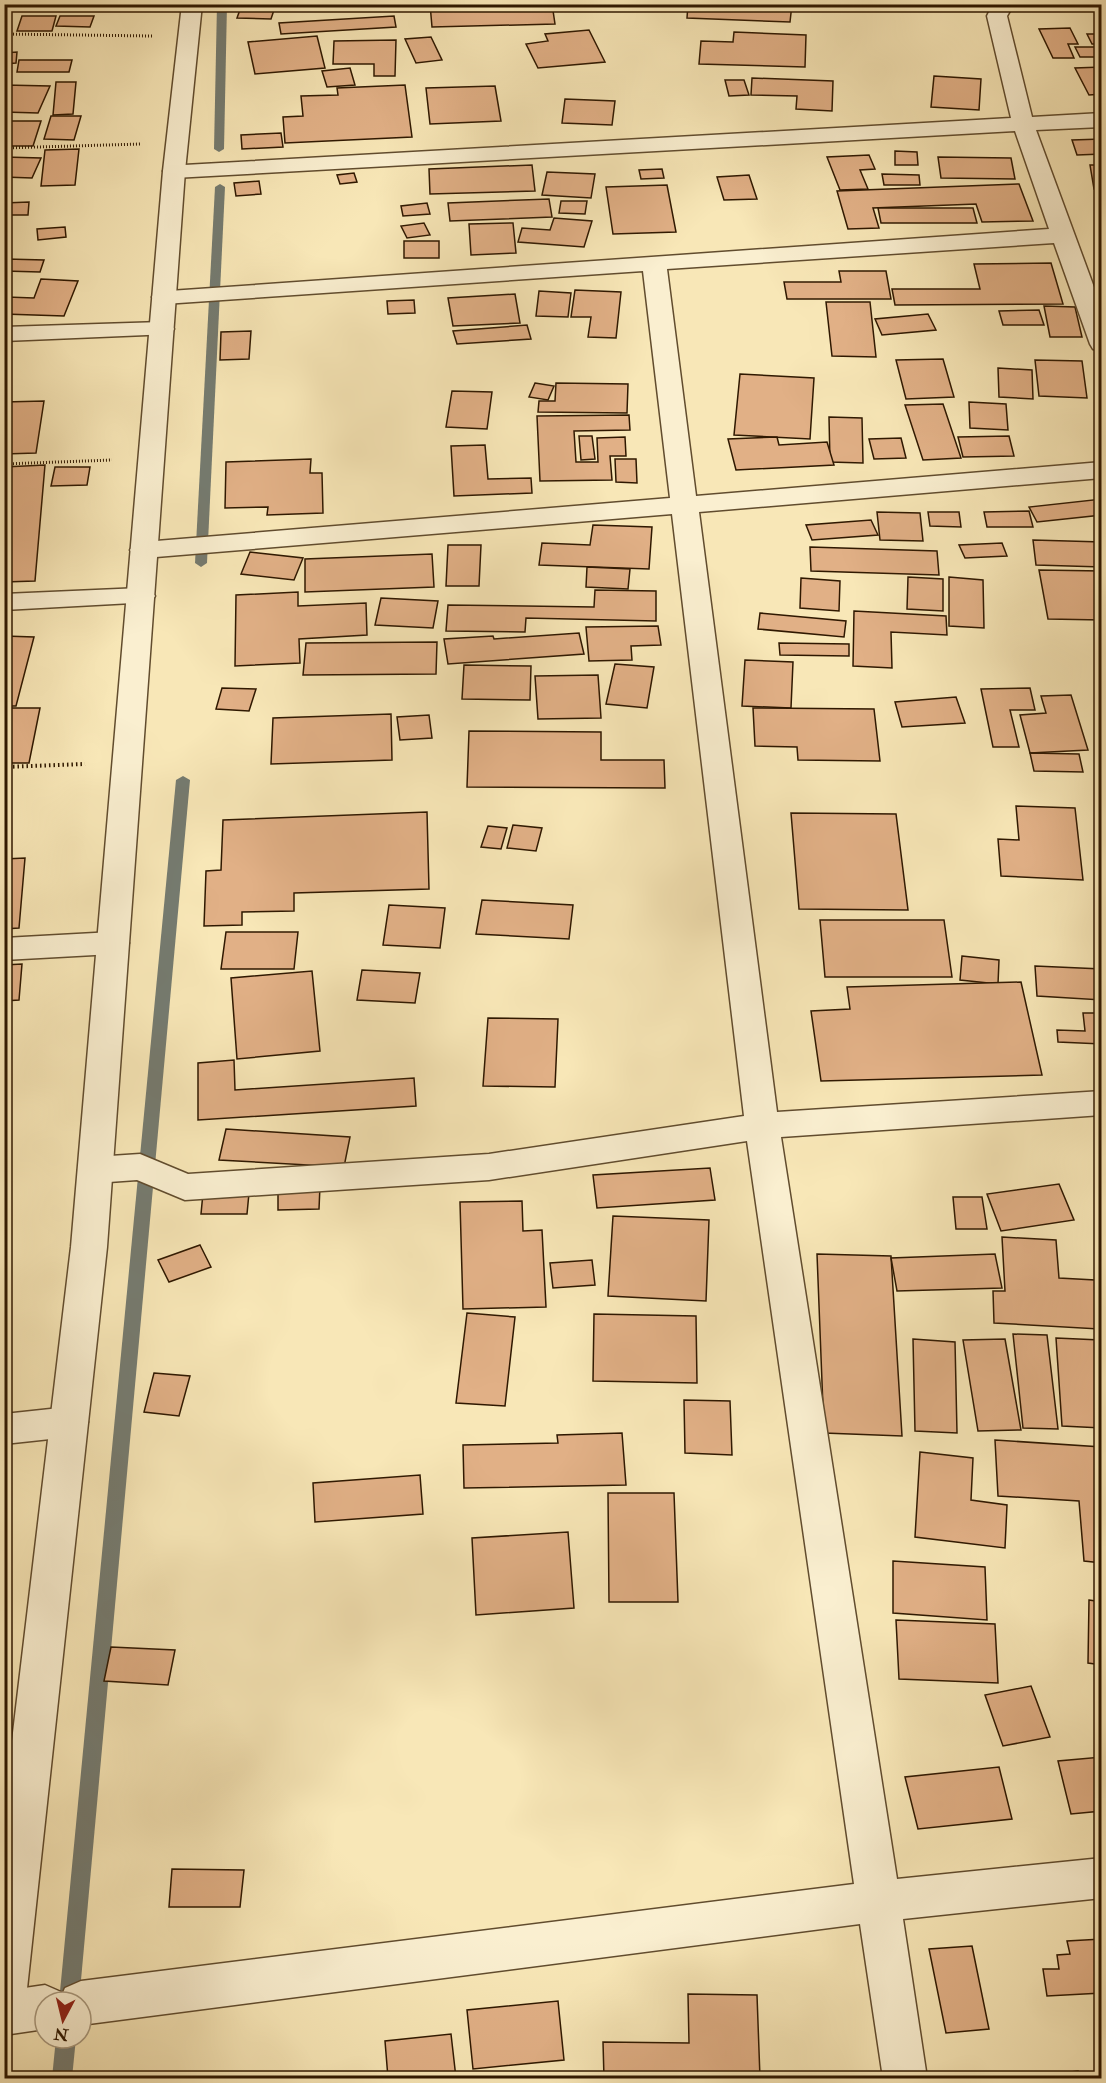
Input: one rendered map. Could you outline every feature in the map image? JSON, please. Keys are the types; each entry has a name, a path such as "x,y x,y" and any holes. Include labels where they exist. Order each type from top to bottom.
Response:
{"street":[{"path":"4,1998 96,1170 164,297 192,4"},
{"path":"1004,4 997,16 1023,124 1063,235 1082,262 1101,344"},
{"path":"176,157 1101,120"},
{"path":"164,297 1063,235"},
{"path":"654,262 762,1126 905,2079"},
{"path":"4,334 162,329"},
{"path":"144,550 1101,470"},
{"path":"4,602 141,596"},
{"path":"4,949 113,943"},
{"path":"96,1170 140,1167 185,1187 489,1167 762,1126 1101,1103"},
{"path":"4,1429 69,1422"},
{"path":"93,2002 878,1901 1101,1878"},
{"path":"4,2013 33,2009"}],"path":[{"path":"4,34 189,36"},
{"path":"4,148 176,157"},
{"path":"4,464 152,459"},
{"path":"4,767 127,763"}],"building":[{"path":"242,4 276,4 271,19 237,18"},
{"path":"430,4 552,4 555,24 432,27"},
{"path":"688,4 792,4 790,22 687,18"},
{"path":"22,16 56,16 52,31 17,31"},
{"path":"60,16 94,16 90,27 56,26"},
{"path":"394,16 396,27 281,34 279,23"},
{"path":"1070,28 1078,44 1068,44 1074,58 1053,58 1039,29"},
{"path":"589,30 605,62 538,68 526,44 548,41 545,34"},
{"path":"734,32 806,35 805,67 699,64 701,41 733,42"},
{"path":"1087,34 1102,34 1102,44 1092,44"},
{"path":"317,36 325,68 255,74 248,42"},
{"path":"431,37 442,60 416,63 405,39"},
{"path":"396,40 395,76 374,76 374,64 333,64 334,41"},
{"path":"1075,47 1102,47 1102,57 1080,57"},
{"path":"17,52 16,63 4,64 4,53"},
{"path":"19,60 72,60 69,72 17,72"},
{"path":"1102,67 1102,94 1089,95 1075,68"},
{"path":"350,68 355,85 327,87 322,71"},
{"path":"934,76 981,79 979,110 931,107"},
{"path":"752,78 833,81 832,111 796,109 797,96 751,95"},
{"path":"725,80 744,80 749,95 729,96"},
{"path":"56,82 76,82 73,114 53,115"},
{"path":"4,85 50,86 38,113 4,112"},
{"path":"405,85 412,137 285,143 283,117 303,116 301,96 338,95 337,88"},
{"path":"495,86 501,121 430,124 426,88"},
{"path":"565,99 615,101 612,125 562,123"},
{"path":"51,116 81,116 74,140 44,139"},
{"path":"4,121 41,121 33,146 4,146"},
{"path":"281,133 283,147 242,149 241,135"},
{"path":"1102,139 1102,154 1077,155 1072,140"},
{"path":"79,149 75,185 41,186 45,150"},
{"path":"895,151 917,152 918,165 895,165"},
{"path":"869,155 875,169 860,170 868,189 840,190 827,157"},
{"path":"4,157 41,158 32,178 4,177"},
{"path":"938,157 1011,158 1015,179 941,178"},
{"path":"532,165 535,191 430,194 429,169"},
{"path":"1090,165 1102,165 1102,189 1094,189"},
{"path":"662,169 664,178 641,179 639,170"},
{"path":"547,172 595,174 591,198 542,195"},
{"path":"354,173 357,182 340,184 337,175"},
{"path":"882,174 919,175 920,185 884,185"},
{"path":"749,175 757,199 724,200 717,177"},
{"path":"259,181 261,194 236,196 234,183"},
{"path":"1019,184 1033,221 982,222 976,204 873,208 879,228 848,229 837,191"},
{"path":"667,185 676,232 613,234 606,187"},
{"path":"549,199 552,217 450,221 448,203"},
{"path":"561,201 587,201 585,214 559,213"},
{"path":"29,202 28,215 4,215 4,203"},
{"path":"427,203 430,214 403,216 401,206"},
{"path":"878,208 973,208 977,223 881,223"},
{"path":"554,218 592,221 584,247 518,242 522,228 550,230"},
{"path":"424,223 430,235 407,238 401,226"},
{"path":"513,223 516,253 471,255 469,224"},
{"path":"65,227 66,237 38,240 37,229"},
{"path":"404,241 439,241 439,258 404,258"},
{"path":"6,259 44,260 40,272 4,271"},
{"path":"1051,263 1063,304 895,305 892,289 980,289 974,264"},
{"path":"839,271 886,271 891,299 787,299 784,282 841,282"},
{"path":"41,279 78,281 64,316 4,314 7,297 34,298"},
{"path":"575,290 621,292 616,338 588,337 591,317 571,317"},
{"path":"539,291 571,293 568,317 536,316"},
{"path":"515,294 520,323 453,326 448,298"},
{"path":"414,300 415,313 388,314 387,301"},
{"path":"826,302 870,302 876,357 832,356"},
{"path":"1044,306 1075,307 1082,337 1050,337"},
{"path":"1039,310 1044,325 1003,325 999,311"},
{"path":"928,314 936,330 882,335 875,319"},
{"path":"527,325 531,339 457,344 453,331"},
{"path":"251,331 249,359 220,360 221,332"},
{"path":"943,359 954,397 906,399 896,360"},
{"path":"1035,360 1082,361 1087,398 1039,396"},
{"path":"998,368 1032,370 1033,399 999,397"},
{"path":"740,374 814,378 810,439 734,435"},
{"path":"535,383 554,386 548,400 529,397"},
{"path":"556,383 628,384 627,413 538,412 539,401 555,401"},
{"path":"452,391 492,392 487,429 446,427"},
{"path":"44,401 36,453 4,454 4,402"},
{"path":"969,402 1006,404 1008,430 970,428"},
{"path":"943,404 961,458 923,460 905,405"},
{"path":"629,415 630,430 574,431 576,462 598,462 597,438 625,437 626,456 610,456 612,480 540,481 537,416"},
{"path":"829,417 862,418 863,463 830,462"},
{"path":"579,436 592,436 595,459 581,460"},
{"path":"1009,436 1014,456 963,457 958,437"},
{"path":"777,437 779,445 827,442 834,465 736,470 728,439"},
{"path":"901,438 906,458 874,459 869,439"},
{"path":"485,445 488,479 531,478 532,493 454,496 451,446"},
{"path":"311,459 310,473 322,473 323,513 267,515 268,507 225,508 226,462"},
{"path":"615,459 636,459 637,483 616,482"},
{"path":"45,465 35,581 4,582 4,532 10,480 4,480 4,467"},
{"path":"55,467 90,467 87,485 51,486"},
{"path":"1102,499 1102,515 1037,522 1029,507"},
{"path":"1029,511 1033,527 987,527 984,512"},
{"path":"877,512 920,513 923,541 880,540"},
{"path":"928,512 959,512 961,527 930,526"},
{"path":"871,520 878,535 812,540 806,525"},
{"path":"593,525 652,527 649,569 539,565 542,543 590,545"},
{"path":"1033,540 1102,542 1102,567 1036,565"},
{"path":"1002,543 1007,556 965,558 959,545"},
{"path":"448,545 481,545 479,586 446,586"},
{"path":"810,547 937,551 939,575 811,571"},
{"path":"250,552 303,558 294,580 241,574"},
{"path":"432,554 434,587 305,592 305,559"},
{"path":"587,567 630,569 628,589 586,587"},
{"path":"1039,570 1102,571 1102,620 1048,619"},
{"path":"908,577 943,579 943,611 907,609"},
{"path":"949,577 983,580 984,628 949,626"},
{"path":"801,578 840,581 839,611 800,608"},
{"path":"595,590 656,591 656,621 526,618 525,632 446,631 448,605 594,607"},
{"path":"298,592 298,606 366,603 367,635 299,639 300,663 235,666 236,595"},
{"path":"381,598 438,601 433,628 375,625"},
{"path":"854,611 946,616 947,635 891,632 892,668 853,666"},
{"path":"760,613 846,621 844,637 758,629"},
{"path":"658,626 661,645 631,646 632,660 589,661 586,627"},
{"path":"579,633 584,654 448,664 444,639 493,636 494,639"},
{"path":"4,636 34,637 16,706 4,706"},
{"path":"437,642 436,674 303,675 306,643"},
{"path":"779,643 849,644 849,656 780,655"},
{"path":"745,660 793,662 791,708 742,706"},
{"path":"615,664 654,667 647,708 606,704"},
{"path":"464,665 531,666 530,700 462,699"},
{"path":"598,675 601,718 538,719 535,676"},
{"path":"222,688 256,689 249,711 216,709"},
{"path":"1030,688 1035,710 1010,710 1019,747 993,747 981,689"},
{"path":"1071,695 1088,750 1030,753 1020,715 1046,713 1041,696"},
{"path":"956,697 965,723 902,727 895,702"},
{"path":"4,708 40,708 29,763 4,763"},
{"path":"753,708 874,709 880,761 798,760 797,747 755,746"},
{"path":"391,714 392,760 271,764 273,718"},
{"path":"429,715 432,738 400,740 397,717"},
{"path":"469,731 601,732 601,760 664,760 665,788 467,787"},
{"path":"1030,753 1079,754 1083,772 1034,771"},
{"path":"1016,806 1075,808 1083,880 1001,876 998,839 1019,840"},
{"path":"427,812 429,889 294,893 294,911 242,912 242,925 204,926 206,871 221,870 223,820"},
{"path":"791,813 896,814 908,910 799,909"},
{"path":"513,825 542,828 536,851 507,848"},
{"path":"488,826 507,828 501,849 481,847"},
{"path":"9,827 9,855 4,856 4,828"},
{"path":"25,858 19,928 4,929 4,859"},
{"path":"482,900 573,905 569,939 476,934"},
{"path":"389,905 445,908 440,948 383,945"},
{"path":"820,920 944,920 952,977 825,977"},
{"path":"226,932 298,932 294,969 221,969"},
{"path":"962,956 999,960 998,984 960,980"},
{"path":"22,964 19,1000 4,1001 4,965"},
{"path":"1035,966 1102,969 1102,1000 1037,996"},
{"path":"362,970 420,973 415,1003 357,1000"},
{"path":"312,971 320,1051 237,1059 231,978"},
{"path":"1021,982 1042,1075 821,1081 811,1011 850,1009 847,987"},
{"path":"1083,1013 1102,1013 1102,1044 1058,1042 1057,1030 1085,1031"},
{"path":"488,1018 558,1019 555,1087 483,1086"},
{"path":"234,1060 235,1090 414,1078 416,1106 198,1120 198,1063"},
{"path":"226,1129 350,1137 344,1167 219,1160"},
{"path":"710,1168 715,1200 597,1208 593,1175"},
{"path":"1059,1184 1074,1220 1001,1231 987,1194"},
{"path":"320,1186 319,1209 278,1210 278,1187"},
{"path":"203,1193 249,1193 247,1214 201,1214"},
{"path":"953,1197 982,1197 987,1229 956,1229"},
{"path":"522,1201 523,1231 542,1230 546,1307 463,1309 460,1202"},
{"path":"613,1216 709,1220 706,1301 608,1296"},
{"path":"1002,1237 1056,1240 1059,1278 1095,1280 1099,1329 994,1323 993,1291 1005,1291"},
{"path":"200,1245 211,1267 169,1282 158,1260"},
{"path":"817,1254 891,1256 902,1436 824,1433"},
{"path":"995,1254 1002,1288 897,1291 891,1258"},
{"path":"592,1260 595,1285 553,1288 550,1263"},
{"path":"467,1313 515,1317 505,1406 456,1403"},
{"path":"594,1314 696,1316 697,1383 593,1381"},
{"path":"1013,1334 1047,1335 1058,1429 1023,1428"},
{"path":"1056,1338 1100,1340 1102,1428 1062,1426"},
{"path":"913,1339 955,1342 957,1433 915,1431"},
{"path":"1005,1339 1021,1430 978,1431 963,1340"},
{"path":"154,1373 190,1376 179,1416 144,1412"},
{"path":"684,1400 730,1401 732,1455 685,1453"},
{"path":"622,1433 626,1485 464,1488 463,1445 558,1443 557,1435"},
{"path":"995,1440 1102,1447 1102,1563 1084,1561 1079,1501 998,1496"},
{"path":"920,1452 973,1458 971,1500 1007,1505 1005,1548 915,1537"},
{"path":"420,1475 423,1514 315,1522 313,1483"},
{"path":"608,1493 674,1493 678,1602 609,1602"},
{"path":"568,1532 574,1608 476,1615 472,1538"},
{"path":"893,1561 985,1567 987,1620 893,1613"},
{"path":"1089,1600 1102,1602 1102,1665 1088,1663"},
{"path":"896,1620 995,1624 998,1683 899,1679"},
{"path":"111,1647 175,1650 168,1685 104,1681"},
{"path":"1031,1686 1050,1737 1003,1746 985,1695"},
{"path":"1102,1757 1102,1811 1071,1814 1058,1761"},
{"path":"999,1767 1012,1819 918,1829 905,1777"},
{"path":"172,1869 244,1870 240,1907 169,1907"},
{"path":"1102,1939 1102,1993 1047,1996 1043,1969 1059,1969 1057,1955 1070,1954 1067,1941"},
{"path":"972,1946 989,2029 946,2033 929,1949"},
{"path":"688,1994 757,1995 760,2078 604,2078 603,2042 689,2043"},
{"path":"558,2001 564,2060 473,2069 467,2010"},
{"path":"451,2034 456,2078 388,2078 385,2041"},
{"path":"1078,2071 1080,2078 1018,2078"},
{"path":"148,2076 215,2077 148,2078"}],"waterway":[{"path":"219,149 222,4"},
{"path":"201,563 220,187"},
{"path":"70,1990 183,780"},
{"path":"62,2078 65,2050"}]}
